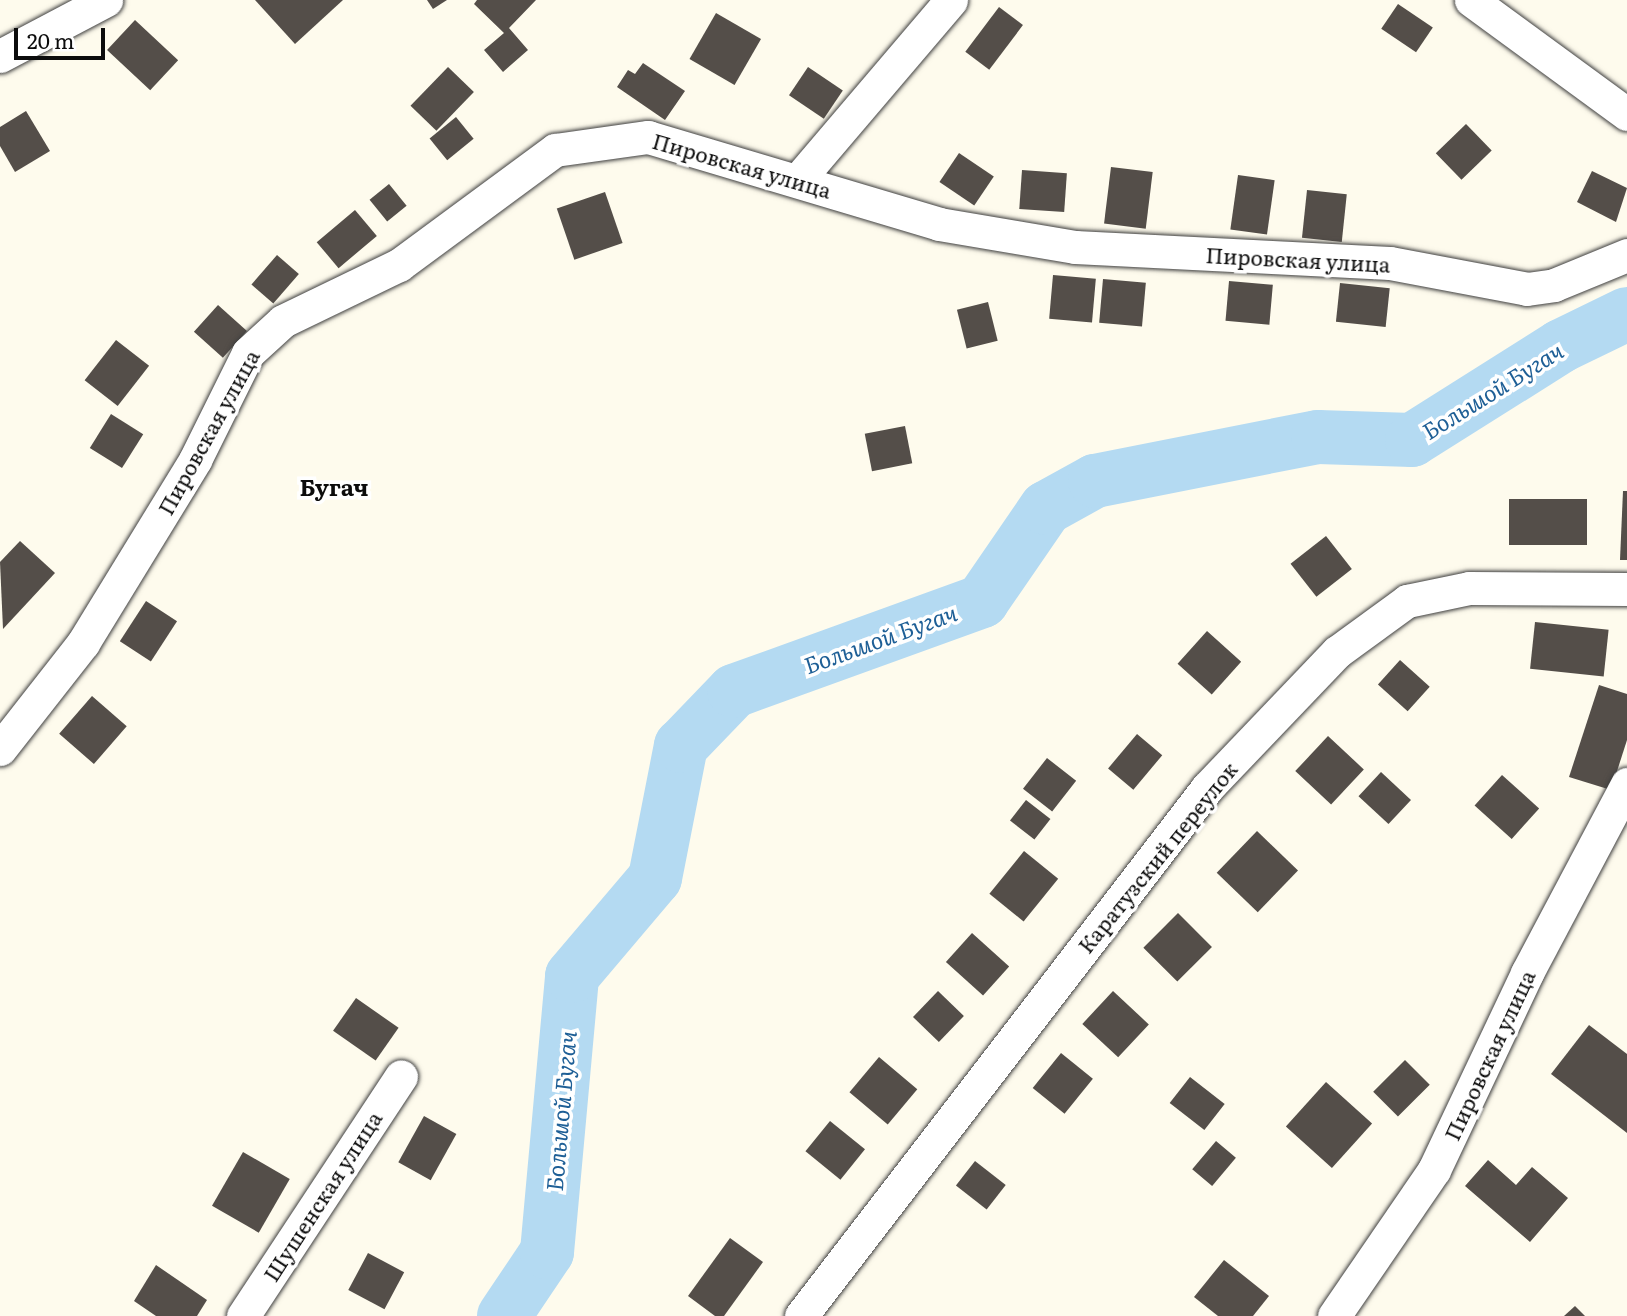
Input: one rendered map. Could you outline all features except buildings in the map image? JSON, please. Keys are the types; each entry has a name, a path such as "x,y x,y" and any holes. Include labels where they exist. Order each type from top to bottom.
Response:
{"street":[{"path":"0,56 106,0"},
{"path":"798,180 951,0"},
{"path":"1471,0 1627,114"},
{"name":"Пировская улица","path":"0,749 83,643 195,460 248,353 283,321 399,265 555,150 648,137 939,224 1075,247 1390,263 1497,286 1554,285 1627,255"},
{"name":"Каратузский переулок","path":"801,1316 1207,788 1337,652 1408,601 1469,588 1627,589"},
{"name":"Пировская улица","path":"1334,1316 1434,1170 1527,973 1627,784"},
{"name":"Шушенская улица","path":"243,1316 401,1076"}],"waterway":[{"name":"Большой Бугач","path":"504,1316 547,1252 572,976 655,878 681,746 734,691 982,601 1046,508 1095,481 1318,437 1412,440 1561,346 1627,314"}],"district":[{"name":"Бугач","path":"334,486"}]}
